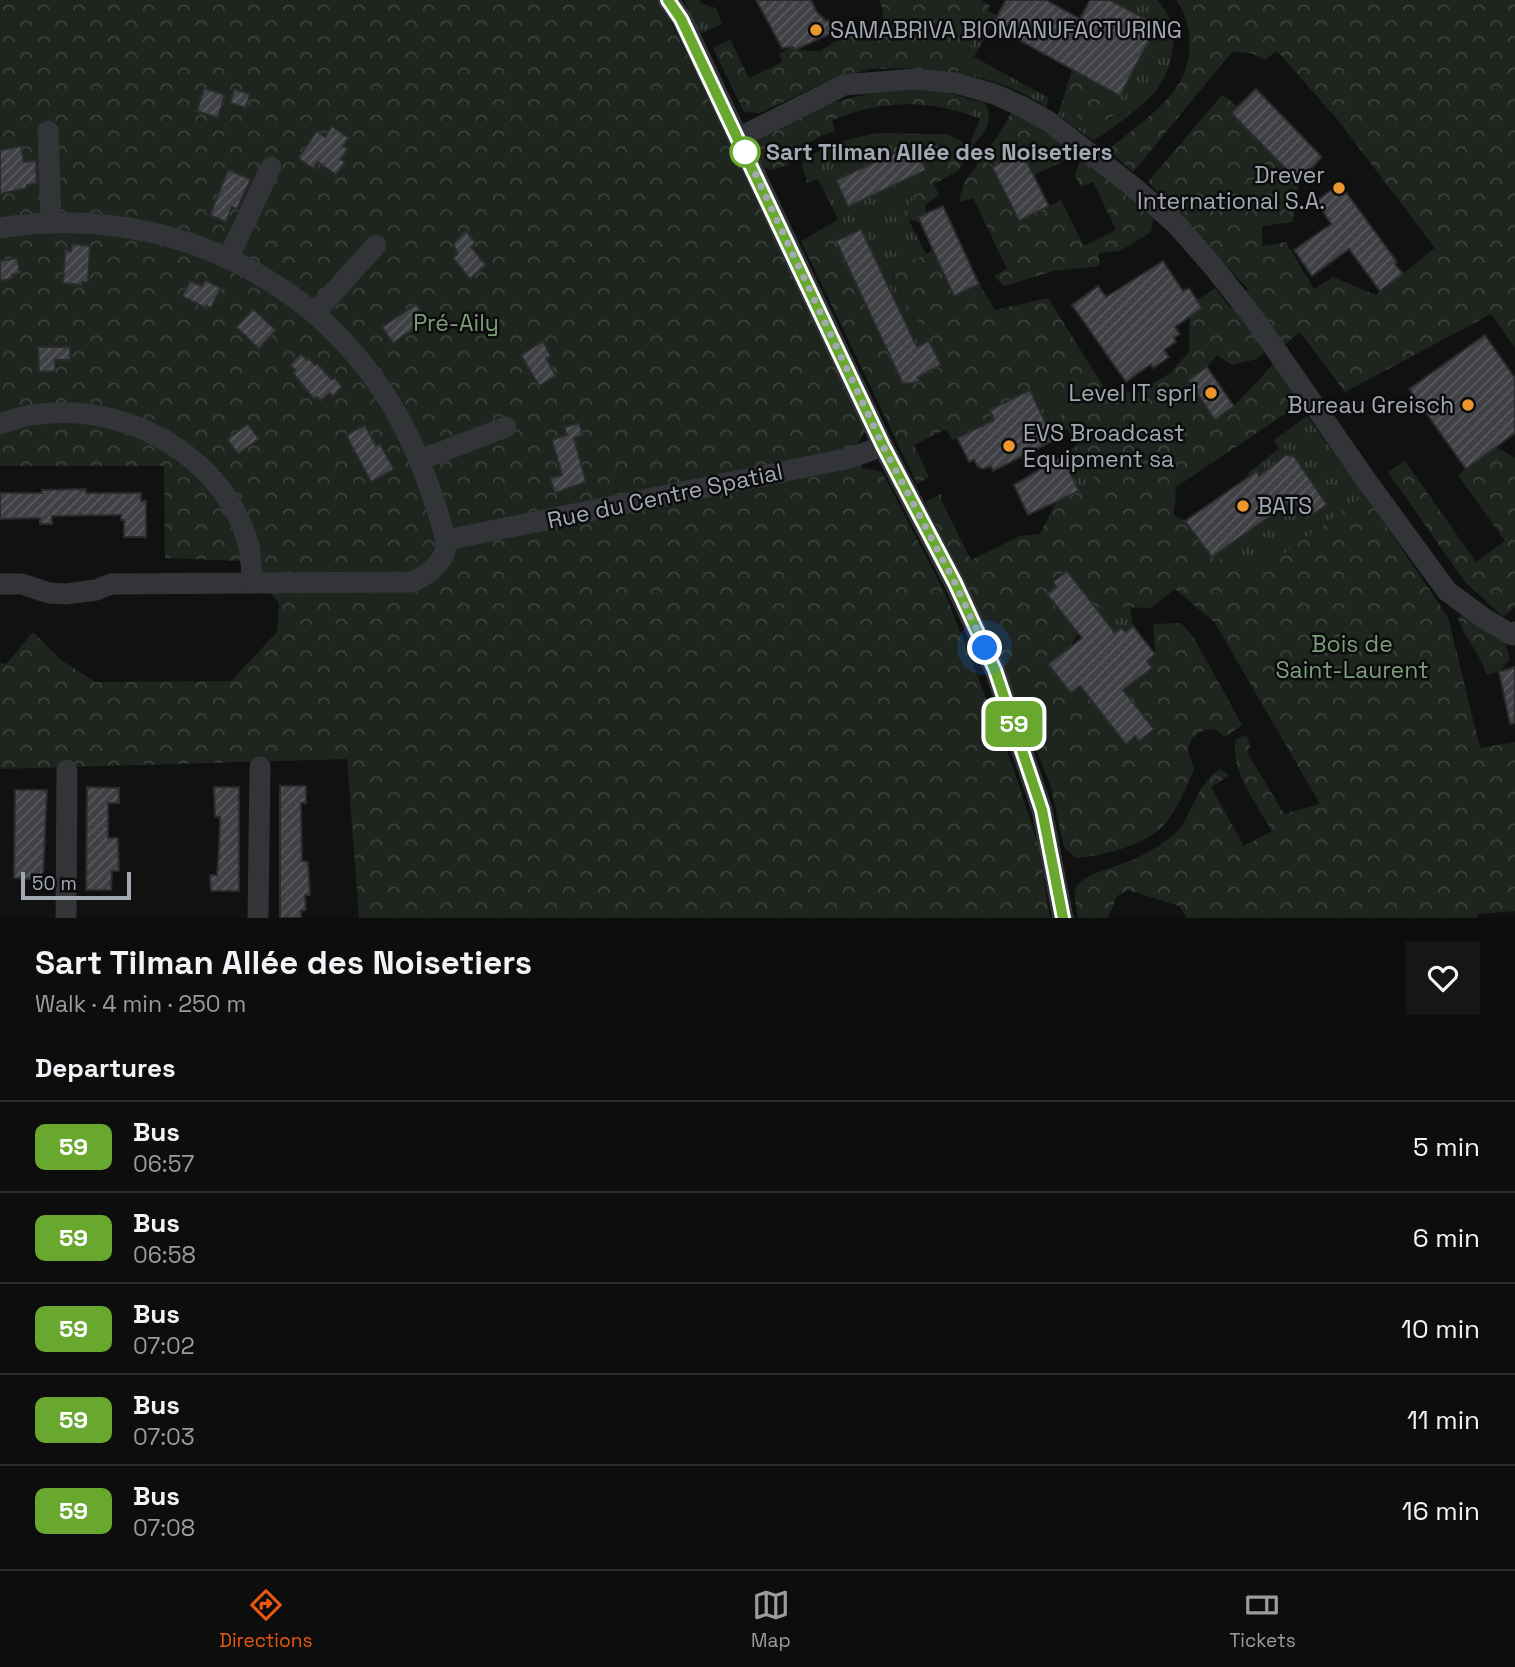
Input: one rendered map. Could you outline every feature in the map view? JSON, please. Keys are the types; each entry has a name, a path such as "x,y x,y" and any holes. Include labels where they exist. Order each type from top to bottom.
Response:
{"street":[{"path":"668,0 681,19 883,446 955,583 995,670 1042,810 1063,918"},
{"path":"738,138 844,85 914,79 956,83 994,94 1048,121 1121,177 1176,224 1253,317 1447,591 1485,619 1512,635 1515,632"},
{"path":"48,131 51,223"},
{"path":"228,259 271,167"},
{"path":"0,228 51,223 98,224 142,230 199,246 272,282 314,314 365,366 403,424 419,460 446,540 445,554 420,579 411,582 111,584 96,590 66,594 48,593 22,584 0,584"},
{"path":"314,314 376,244"},
{"path":"0,425 45,414 85,414 128,423 171,443 214,480 236,514 250,551 253,583"},
{"path":"419,460 506,427"},
{"name":"Rue du Centre Spatial","path":"446,540 850,458 883,446"},
{"path":"258,918 260,767"},
{"path":"66,918 67,770"}],"green space":[{"name":"Pré-Aily","path":"0,0 657,0 668,16 866,430 853,450 862,468 882,472 945,593 1014,770 1038,844 1050,918 359,918 347,759 0,769 0,663 6,664 33,632 61,660 95,682 231,681 277,632 279,603 239,561 165,558 164,466 0,466"},
{"path":"684,0 699,0 702,4 716,8 722,24 701,34"},
{"path":"879,0 980,0 990,6 957,73 912,68 870,69 830,80 760,113 744,112 713,48 730,39 749,78 782,62 779,54 793,46 795,50 820,51 847,34 885,37"},
{"path":"1110,0 1157,0 1170,20 1173,32 1172,56 1163,79 1152,95 1094,141 1058,115 1062,102 1068,104 1076,114 1105,122 1114,115 1126,114 1120,96 1157,25"},
{"name":"Bois de Saint-Laurent","path":"1176,0 1515,0 1515,348 1491,314 1345,392 1300,332 1283,346 1278,341 1257,359 1232,365 1217,355 1207,367 1188,381 1215,420 1234,406 1278,359 1306,400 1176,487 1174,515 1185,521 1212,557 1265,567 1365,495 1448,617 1480,748 1515,742 1515,911 1478,914 1477,918 1187,918 1179,906 1128,890 1117,896 1108,918 1078,918 1075,893 1081,881 1139,857 1171,837 1184,822 1205,783 1221,769 1229,776 1211,787 1244,846 1272,831 1240,775 1235,751 1236,739 1247,735 1250,747 1247,752 1284,814 1320,804 1215,623 1175,589 1151,608 1094,606 1067,571 1053,582 1056,587 1047,594 1078,634 1070,647 1088,696 1125,744 1135,736 1139,740 1153,729 1122,688 1155,654 1153,624 1181,623 1194,638 1242,725 1225,737 1215,729 1204,730 1192,738 1188,750 1194,770 1172,814 1154,834 1121,849 1086,857 1076,858 1064,847 1051,787 996,647 925,502 941,494 941,500 971,560 1020,536 1040,534 1056,502 1094,480 1044,383 990,410 995,423 952,440 946,429 914,445 929,477 917,484 801,241 829,225 903,384 920,382 918,377 941,365 929,341 932,331 913,317 891,272 933,250 954,295 979,284 995,310 1048,298 1103,386 1137,393 1170,373 1189,352 1190,317 1202,308 1197,300 1215,288 1231,309 1248,289 1148,182 1222,95 1237,106 1231,113 1299,182 1293,222 1262,226 1262,246 1286,242 1314,289 1333,277 1376,295 1435,248 1337,119 1277,51 1265,60 1251,53 1232,52 1133,172 1108,150 1159,108 1173,92 1185,71 1190,46 1189,34"},
{"path":"988,11 997,15 974,57 1049,98 1046,107 1003,85 957,73"},
{"path":"1072,70 1120,96 1126,114 1115,115 1097,125 1080,119 1062,102"},
{"path":"882,91 950,93 972,100 970,115 917,104 866,109 832,120 835,131 818,137 802,149 788,165 770,170 761,165 756,143 764,130 817,106"},
{"path":"972,100 985,103 989,116 987,126 973,146 969,145 980,119 970,115"},
{"path":"1013,110 1073,151 1067,159 1034,175 1006,160 999,134"},
{"path":"880,133 926,134 918,152 913,144 836,181 848,207 906,179 914,198 904,211 926,254 891,273 913,317 933,331 929,341 917,347 903,314 899,315 896,308 899,306 861,229 836,241 829,225 838,219 818,179 807,183 802,164 827,147 849,139"},
{"path":"926,134 946,134 973,146 958,171 934,184 939,195 925,206 926,213 918,217 921,223 908,219 904,211 914,198 906,179 926,170 918,152"},
{"path":"999,134 1006,160 992,167 982,158"},
{"path":"1089,156 1154,214 1151,232 1120,251 1099,253 1099,266 1054,271 1004,286 994,276 1007,269 973,198 959,202 964,183 982,158 992,167 1019,221 1061,200 1084,246 1116,230 1093,182 1081,187 1075,176 1079,163"},
{"path":"1045,383 1068,429 1052,434 1030,390"},
{"path":"1307,416 1365,495 1265,567 1212,557 1281,508 1280,463 1278,461 1259,476 1257,471 1250,476 1248,473 1279,448 1274,440"},
{"path":"1077,446 1094,480 1079,491 1061,454"},
{"path":"1496,447 1515,458 1515,607 1503,617 1465,582 1388,472 1405,461 1476,562 1505,541 1458,475"},
{"path":"1094,606 1130,607 1133,626 1126,632 1111,636 1110,626"},
{"path":"1464,612 1503,636 1510,659 1499,672 1486,675 1458,618"}],"building":[{"path":"756,0 811,0 816,11 828,20 834,32 795,50 793,47 782,48"},
{"path":"1006,0 1046,0 1080,19 1090,0 1110,0 1157,25 1120,96 992,25"},
{"path":"204,88 225,95 218,118 197,111"},
{"path":"234,89 250,94 246,108 230,103"},
{"path":"1256,89 1322,157 1299,182 1231,113"},
{"path":"332,126 349,138 343,146 348,149 341,159 345,162 336,175 318,162 313,169 298,158 317,131 325,137"},
{"path":"914,144 926,170 848,207 836,180"},
{"path":"21,146 24,162 36,160 37,183 0,194 0,150"},
{"path":"1022,152 1049,206 1019,221 992,167"},
{"path":"228,170 251,179 237,209 232,207 226,222 210,215"},
{"path":"1340,184 1403,274 1380,291 1349,249 1312,276 1294,250 1331,224 1316,201"},
{"path":"943,206 979,284 954,296 918,217"},
{"path":"861,229 917,347 929,341 941,365 918,377 920,382 903,384 836,241"},
{"path":"466,231 476,243 471,247 486,265 470,279 453,258 458,254 453,244"},
{"path":"72,244 90,246 88,282 82,282 82,285 63,283 65,250 71,251"},
{"path":"17,258 20,273 0,281 0,261"},
{"path":"1163,261 1183,291 1189,288 1202,308 1175,327 1180,334 1174,338 1176,342 1164,350 1169,357 1153,368 1151,364 1126,382 1072,305 1098,286 1106,297"},
{"path":"205,280 221,288 211,308 205,308 182,296 190,281 202,286"},
{"path":"416,304 427,320 393,343 382,327"},
{"path":"253,309 276,330 259,349 236,327"},
{"name":"Bureau Greisch","path":"1485,335 1515,378 1515,433 1466,469 1409,389"},
{"path":"543,341 551,356 546,358 556,376 539,386 521,355"},
{"path":"38,347 70,347 70,360 55,360 55,371 39,372"},
{"path":"301,354 315,365 317,363 342,387 333,397 330,393 321,401 317,397 314,399 293,373 295,370 290,365"},
{"name":"Level IT sprl","path":"1207,367 1234,406 1215,420 1188,380"},
{"path":"1030,390 1054,440 993,471 991,466 983,469 978,467 974,460 969,462 957,438 994,420 990,410"},
{"path":"579,423 583,435 574,438 586,482 555,493 550,478 562,475 552,440 567,435 564,427"},
{"path":"248,424 259,439 238,454 227,439"},
{"path":"365,425 376,446 380,444 394,469 371,482 346,435"},
{"name":"BATS","path":"1286,455 1294,456 1327,505 1307,518 1293,500 1212,557 1185,521 1257,471 1259,476"},
{"path":"1062,456 1079,491 1028,515 1014,485"},
{"path":"86,489 86,493 141,493 141,501 146,501 146,537 124,537 124,520 121,520 121,515 52,516 52,524 40,524 40,518 0,519 0,493"},
{"path":"1067,571 1115,633 1121,628 1126,632 1133,626 1155,654 1147,661 1152,668 1123,690 1154,729 1139,741 1135,736 1126,744 1080,686 1071,693 1048,664 1082,638 1047,594 1056,587 1053,582"},
{"path":"1515,667 1515,723 1510,724 1499,672"},
{"path":"280,786 306,786 306,803 301,803 302,861 308,862 310,895 305,895 306,910 301,911 301,918 280,918"},
{"path":"87,787 119,788 119,803 108,803 108,838 118,838 119,871 112,871 111,890 86,890"},
{"path":"214,787 239,787 239,891 211,891 210,875 217,875 220,817 215,817"},
{"path":"15,790 47,790 43,880 14,878"}],"bus line":[{"name":"59","path":"668,0 681,19 883,446 955,583 995,670 1042,810 1063,918"}],"place":[{"name":"SAMABRIVA BIOMANUFACTURING","path":"816,30"},
{"name":"Sart Tilman Allée des Noisetiers","path":"745,152"},
{"name":"Drever International S.A.","path":"1339,188"},
{"name":"Level IT sprl","path":"1211,393"},
{"name":"Bureau Greisch","path":"1468,405"},
{"name":"EVS Broadcast Equipment sa","path":"1009,446"},
{"name":"BATS","path":"1243,506"}],"route":[{"path":"745,152 883,446 955,583 985,648"}]}
